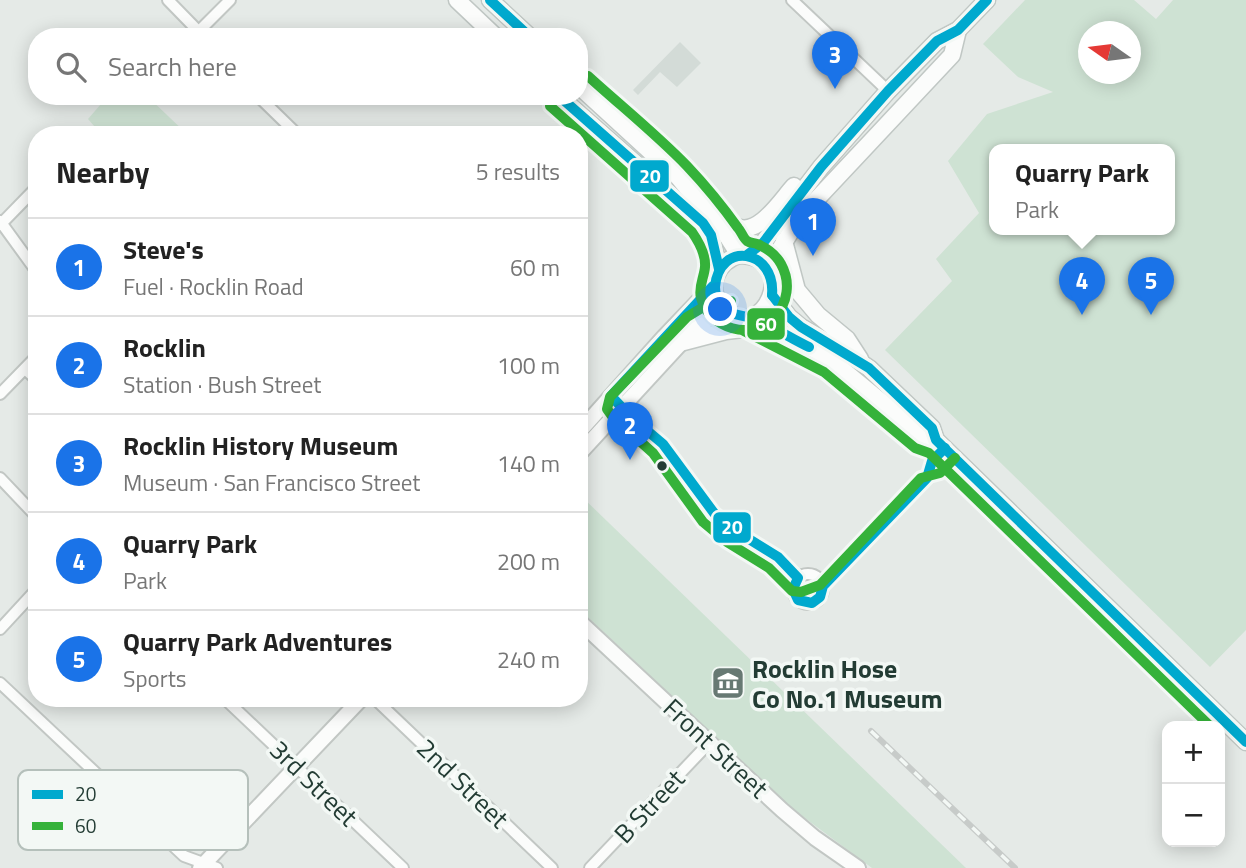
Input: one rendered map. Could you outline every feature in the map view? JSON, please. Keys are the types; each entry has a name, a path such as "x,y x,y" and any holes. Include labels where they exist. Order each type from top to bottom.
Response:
{"main road":[{"path":"457,0 487,28"},
{"path":"490,0 520,28"},
{"path":"719,269 763,243 821,167 888,91 937,41 958,30 987,0"},
{"path":"770,272 784,241 800,217 952,55 958,30"},
{"path":"860,152 868,132 891,104 888,91"},
{"path":"588,94 737,227 747,229 757,226 801,179 821,167"},
{"path":"569,105 703,223 711,235 719,269 713,286 719,303 733,315 750,318 832,361 924,437 936,440"},
{"path":"677,176 743,255 756,258 770,272 774,286 772,295 759,314 750,318"},
{"path":"784,241 797,290 818,315 847,339 863,364"},
{"path":"772,295 789,317 801,327 863,364 932,428 936,440 1246,742"},
{"path":"680,343 742,328 768,327"}],"street":[{"path":"168,0 195,28"},
{"path":"206,28 230,0"},
{"path":"792,0 888,91"},
{"path":"267,105 289,126"},
{"path":"28,196 1,223 28,260"},
{"path":"588,441 616,401 713,286"},
{"path":"588,412 616,401 695,328 710,319 733,315"},
{"path":"0,394 28,366"},
{"path":"25,369 28,372"},
{"path":"616,401 663,444 714,513 730,527 778,557 797,578"},
{"path":"0,478 28,508"},
{"path":"0,629 28,599"},
{"name":"Front Street","path":"588,629 815,838 858,868"},
{"path":"0,683 93,770"},
{"name":"3rd Street","path":"234,707 403,868"},
{"path":"248,820 353,707"},
{"name":"2nd Street","path":"383,707 552,868"},
{"name":"B Street","path":"590,868 709,743"},
{"path":"178,850 184,856 207,866 221,850"}],"shaded area":[{"path":"680,42 701,63 677,87 660,72 638,95 633,90"}],"green space":[{"path":"1025,0 1134,0 1156,19 1173,0 1246,0 1246,630 1210,667 885,350 952,281 936,259 979,213 948,161 987,114 1053,92 1018,77 983,44"},
{"path":"100,105 156,105 179,126 94,126 88,119"},
{"path":"588,503 966,868 872,868 790,807 588,617"}],"railway":[{"path":"871,731 1015,868"}],"transit line":[{"name":"20","path":"490,0 520,28"},
{"name":"20","path":"747,255 763,243 821,167 888,91 937,41 958,30 987,0"},
{"name":"60","path":"588,76 687,166 748,242 764,248 779,261 787,285 785,299 774,318 765,325 743,330 722,324 713,317 701,298 704,257 692,232 588,140"},
{"name":"20","path":"569,105 703,223 711,235 719,269"},
{"name":"60","path":"550,106 573,126"},
{"name":"20","path":"772,295 771,280 757,260 746,256 736,257 726,262 719,272 715,292 718,303 724,310 758,321 809,347"},
{"name":"20","path":"713,286 611,396 663,444 714,513 736,531 778,557 798,578 793,589 798,600 812,603 820,597 823,586 927,478 932,461 945,448"},
{"name":"20","path":"772,295 789,317 801,327 869,368 932,428 936,440 1246,742"},
{"name":"60","path":"731,301 705,306 687,317 610,397 607,409 653,453 703,522 727,542 769,568 792,591 801,592 820,585 921,478 940,473 955,458"},
{"name":"60","path":"744,331 824,372 915,448 929,453 1205,721"}],"place":[{"name":"Rocklin History Museum","path":"835,89"},
{"name":"Steve's","path":"813,256"},
{"name":"Quarry Park","path":"1082,315"},
{"name":"Quarry Park Adventures","path":"1151,315"},
{"name":"Rocklin","path":"630,460"},
{"name":"Rocklin Hose Co No.1 Museum","path":"728,683"}]}
